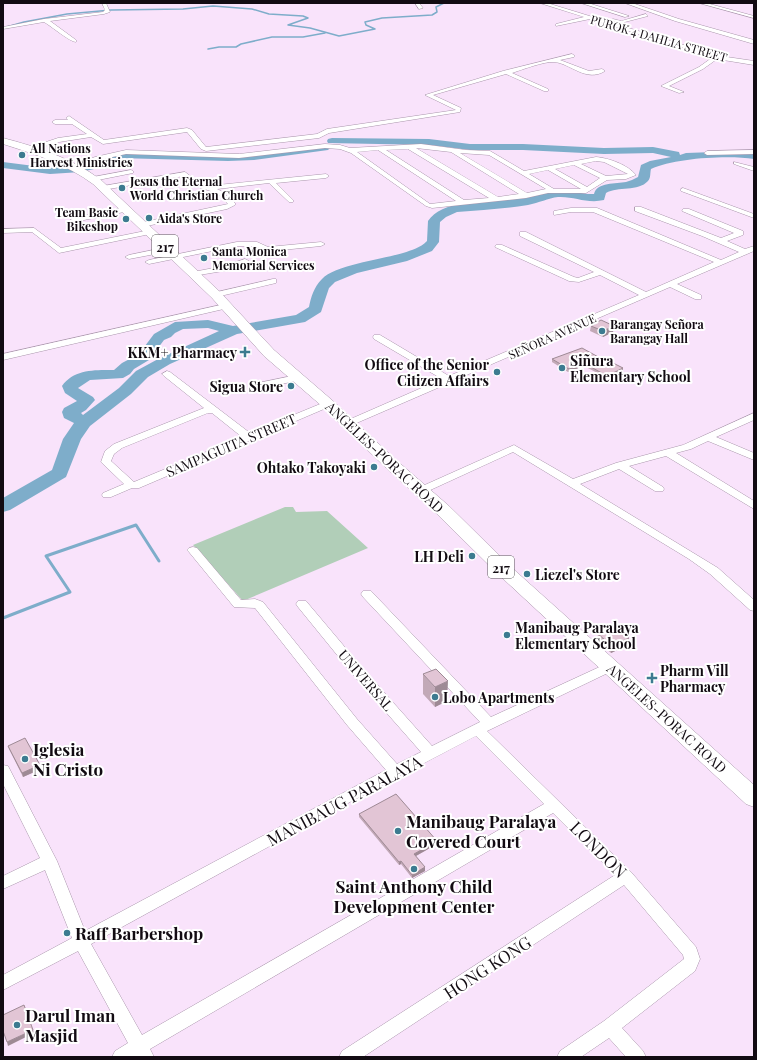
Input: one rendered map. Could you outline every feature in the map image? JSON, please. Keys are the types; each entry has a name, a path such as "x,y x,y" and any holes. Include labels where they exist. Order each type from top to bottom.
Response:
{"main road":[{"name":"ANGELES-PORAC ROAD","path":"3,141 28,149 82,171 104,188 216,295 269,353 350,423 389,462 422,490 505,571 754,798"}],"street":[{"path":"3,28 108,10 104,3"},
{"name":"PUROK 4 DAHLIA STREET","path":"542,3 719,57 751,62"},
{"path":"556,3 621,22 646,15 632,11"},
{"path":"627,3 696,26 754,42"},
{"path":"701,3 754,17"},
{"path":"583,4 635,18"},
{"path":"563,9 572,8"},
{"path":"558,25 590,18"},
{"path":"44,20 62,31 74,41"},
{"path":"666,22 677,20"},
{"path":"686,28 696,26"},
{"path":"55,122 71,120 101,142 190,131 202,148 211,149 319,136 327,131 458,111 459,109 428,95 505,72 572,56"},
{"path":"751,62 754,56"},
{"path":"681,92 664,86 701,68 719,57"},
{"path":"555,60 588,73 602,71"},
{"path":"505,72 546,90"},
{"path":"493,76 502,81"},
{"path":"167,125 174,132"},
{"path":"28,149 58,140 93,135"},
{"path":"82,171 97,158 126,152 239,156 325,146 350,150 410,146 490,153 553,191"},
{"path":"410,146 495,198"},
{"path":"379,148 462,202"},
{"path":"350,150 428,205 526,196 553,191 576,192 588,190 605,178"},
{"path":"452,150 526,196"},
{"path":"707,153 754,152"},
{"path":"524,174 549,168 574,163 596,159 605,160 630,172 633,175 626,177 605,178 574,163"},
{"path":"736,163 754,169"},
{"path":"549,168 588,190"},
{"path":"82,171 131,172"},
{"path":"3,231 34,230 59,251 233,204 219,192 200,186 188,175 181,174 104,188"},
{"path":"210,188 326,176"},
{"path":"272,181 291,201"},
{"path":"683,190 754,216"},
{"path":"74,220 126,209"},
{"path":"638,209 721,241 745,252"},
{"path":"556,214 571,210 594,210 722,263"},
{"path":"686,211 740,233 721,241"},
{"path":"523,234 646,295"},
{"path":"129,258 237,244 257,244 267,249 321,244"},
{"path":"499,247 572,279 579,280 599,273"},
{"name":"SEÑORA AVENUE","path":"350,423 451,381 754,248"},
{"path":"149,262 172,253"},
{"path":"193,274 230,267 245,261"},
{"path":"216,295 273,281"},
{"path":"670,284 698,297"},
{"path":"3,357 225,306"},
{"path":"377,337 451,381"},
{"path":"167,374 249,437"},
{"path":"258,386 297,378"},
{"name":"SAMPAGUITA STREET","path":"106,495 133,486 328,404"},
{"path":"133,486 106,462 111,451 118,446 212,409"},
{"path":"572,483 620,465 687,447 754,416"},
{"path":"707,437 754,457"},
{"path":"422,490 514,448 714,571 754,607"},
{"path":"667,452 754,506"},
{"path":"620,465 658,489"},
{"path":"193,550 238,604 255,603 259,605 352,722 395,771"},
{"name":"LONDON","path":"368,594 554,805 626,876 690,952 692,960 688,966 610,1027"},
{"name":"UNIVERSAL","path":"302,604 360,674 431,754"},
{"name":"MANIBAUG PARALAYA","path":"3,982 81,942 395,771 610,667"},
{"path":"3,770 49,861 81,942 142,1052"},
{"path":"121,1057 142,1052 554,805"},
{"path":"3,883 49,861"},
{"name":"HONG KONG","path":"348,1057 626,876"},
{"path":"566,1057 610,1027 637,1057"}],"green space":[{"path":"285,507 293,507 296,512 327,511 368,548 243,601 193,545"}],"building":[{"path":"601,320 614,326 603,331 591,326"},
{"path":"582,348 611,364 613,363 623,368 607,376 584,363 569,369 552,359"},
{"path":"613,627 616,631 619,629 629,638 612,646 598,634"},
{"path":"436,669 448,681 435,687 423,674"},
{"name":"Iglesia Ni Cristo","path":"25,738 40,765 22,773 8,746"},
{"name":"Manibaug Paralaya Covered Court","path":"396,794 437,841 414,854 425,867 412,875 401,861 399,862 359,814"},
{"name":"Darul Iman Masjid","path":"24,1005 33,1030 7,1042 3,1031 3,1015"}],"waterway":[{"path":"3,28 24,22 67,14 111,10 183,9 213,6 252,9 269,14 303,16 308,18 288,25 310,28 339,36 375,29 366,25 365,22 382,18 432,15 437,12 436,7 444,3"},
{"path":"208,49 219,47 236,47 241,44 272,37 303,37 325,33"},
{"path":"332,141 429,142 470,147 523,147 604,151 653,150 675,154"},
{"path":"3,165 50,171 81,169 94,166 117,155 228,158 254,157 324,148"},
{"path":"233,330 300,319 316,309 322,288 330,279 339,274 402,258 427,248 433,242 434,221 442,214 455,209 529,201 550,194 563,193 589,198 600,197 600,192 606,188 631,185 644,179 645,167 654,163 683,158 686,156 743,154 754,156"},
{"path":"84,422 70,414 70,412 80,407 87,400 71,390 70,386 82,377 90,375 117,375 124,371 128,366 144,357 159,337 180,325 208,324 233,330"},
{"path":"84,422 125,391 142,374 165,361 233,330"},
{"path":"3,506 60,473 72,439 84,422"},
{"path":"3,618 70,592 46,556 136,525 159,561"}],"place":[{"name":"All Nations Harvest Ministries","path":"22,155"},
{"name":"Jesus the Eternal World Christian Church","path":"122,188"},
{"name":"Aida's Store","path":"149,218"},
{"name":"Team Basic Bikeshop","path":"126,219"},
{"name":"Santa Monica Memorial Services","path":"204,258"},
{"name":"Barangay Señora Barangay Hall","path":"602,331"},
{"name":"KKM+ Pharmacy","path":"245,352"},
{"name":"Siñura Elementary School","path":"562,368"},
{"name":"Office of the Senior Citizen Affairs","path":"497,372"},
{"name":"Sigua Store","path":"291,386"},
{"name":"Ohtako Takoyaki","path":"374,467"},
{"name":"LH Deli","path":"472,556"},
{"name":"Liezel's Store","path":"527,574"},
{"name":"Manibaug Paralaya Elementary School","path":"507,635"},
{"name":"Pharm Vill Pharmacy","path":"652,678"},
{"name":"Lobo Apartments","path":"435,697"},
{"name":"Iglesia Ni Cristo","path":"25,759"},
{"name":"Manibaug Paralaya Covered Court","path":"398,831"},
{"name":"Saint Anthony Child Development Center","path":"414,869"},
{"name":"Raff Barbershop","path":"67,933"},
{"name":"Darul Iman Masjid","path":"17,1025"}]}
